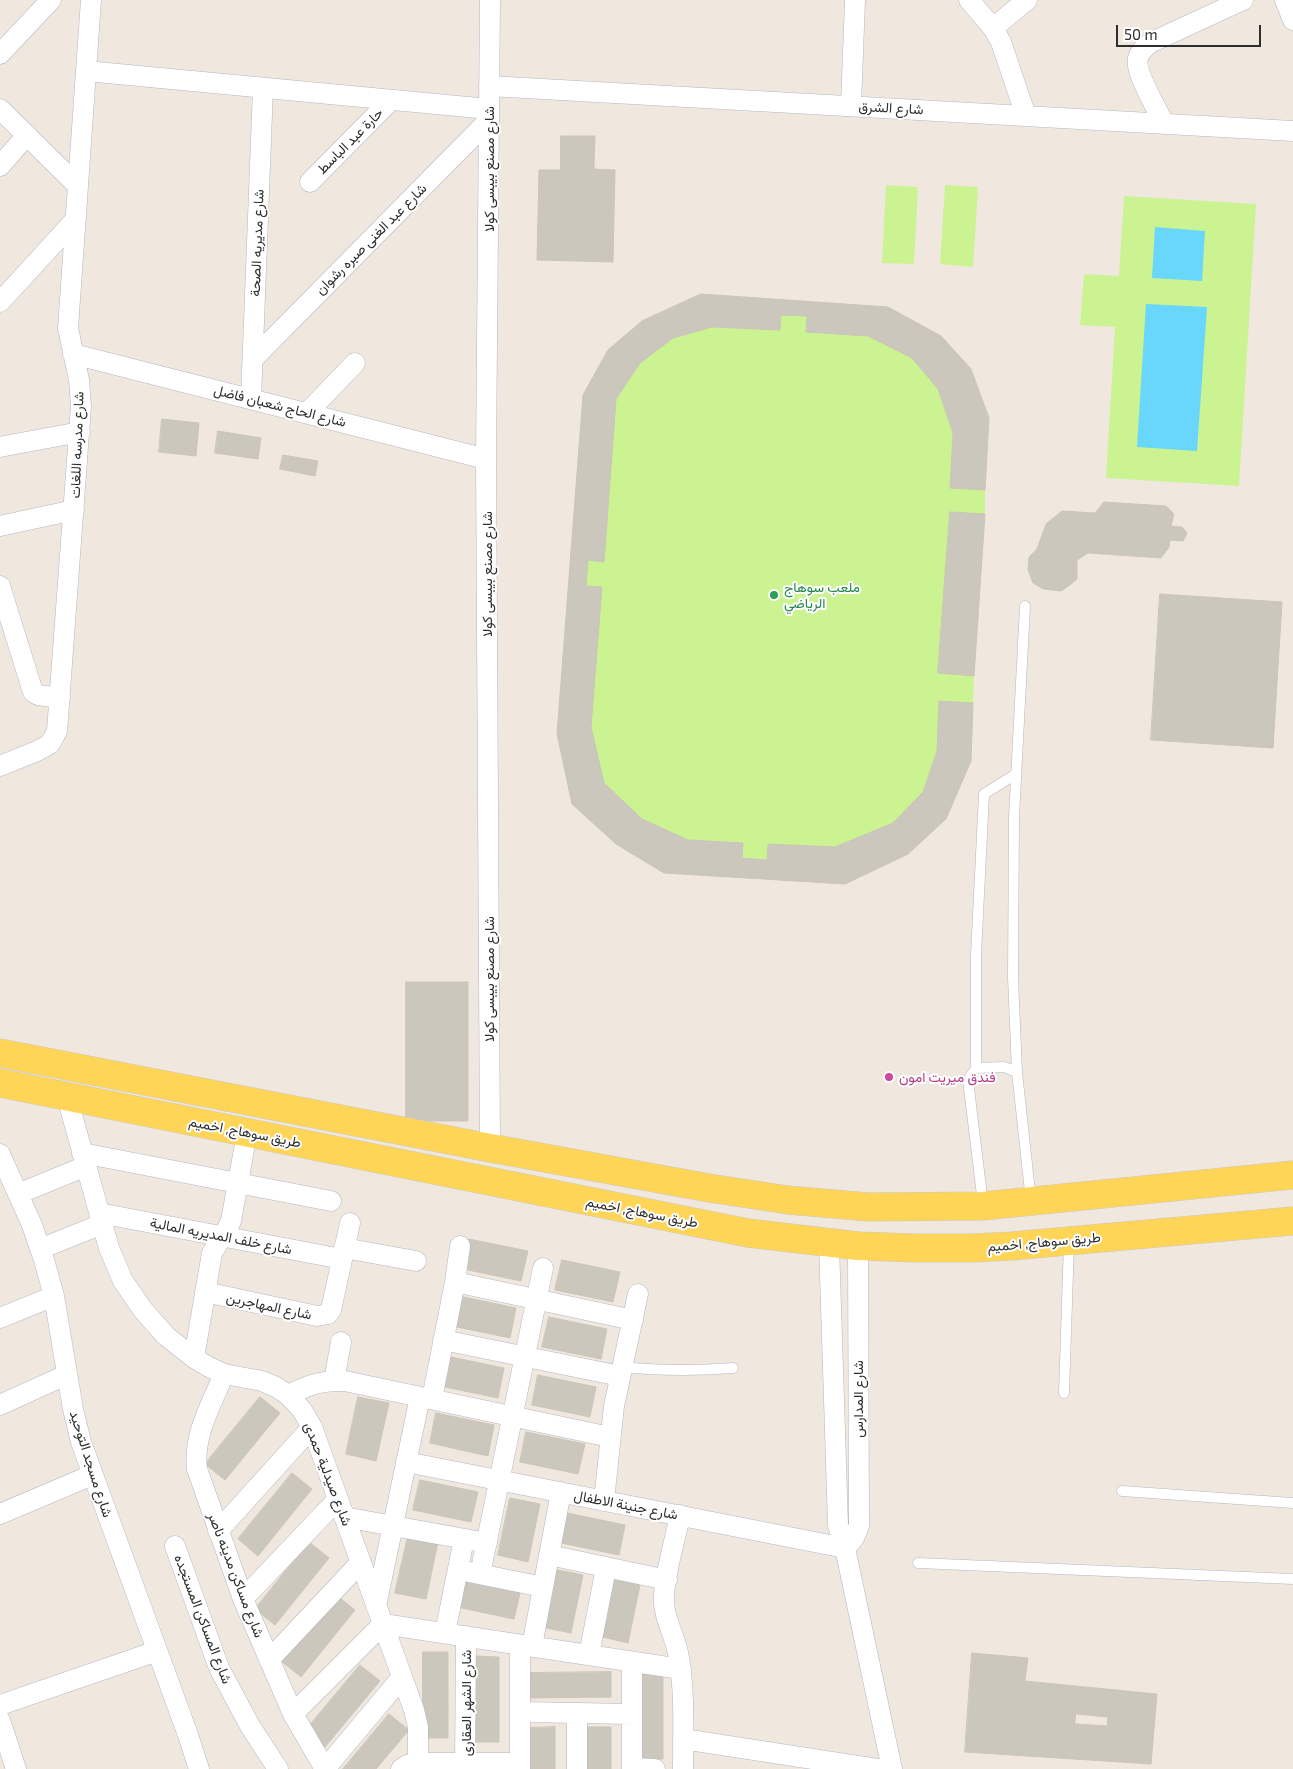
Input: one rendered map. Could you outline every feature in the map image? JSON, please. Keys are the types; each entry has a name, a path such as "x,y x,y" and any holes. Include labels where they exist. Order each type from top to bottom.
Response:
{"main road":[{"path":"0,1053 490,1148 709,1188 788,1200 868,1206 1007,1204 1293,1175"},
{"name":"طريق سوهاج, اخميم","path":"0,1083 748,1233 829,1244 915,1248 1012,1246 1293,1220"},
{"path":"1007,1204 1012,1246"}],"street":[{"path":"0,54 51,0"},
{"name":"شارع مدرسه اللغات","path":"0,766 50,744 57,731 80,432 79,380 69,341 68,328 91,0"},
{"name":"شارع مصنع بيبسى كولا","path":"490,0 486,459 490,1148"},
{"path":"851,106 855,0"},
{"path":"969,0 993,28 1001,42 1026,116"},
{"path":"993,28 1027,0"},
{"path":"1164,124 1139,71 1137,60 1141,50 1150,43 1243,0"},
{"path":"1285,0 1293,20"},
{"path":"86,71 391,100 489,114"},
{"name":"شارع الشرق","path":"489,86 1293,131"},
{"name":"شارع مديريه الصحة","path":"251,399 263,88"},
{"name":"حارة عبد الباسط","path":"310,182 391,100"},
{"path":"0,109 78,186"},
{"name":"شارع عبد الغنى صبره رشوان","path":"253,359 489,114"},
{"path":"0,166 27,135"},
{"path":"0,302 76,219"},
{"name":"شارع الحاج شعبان فاضل","path":"73,354 486,459"},
{"path":"307,413 355,363"},
{"path":"0,447 80,432"},
{"path":"0,526 74,510"},
{"path":"0,586 6,626 34,692 38,695 60,698"},
{"name":"شارع صيدلية حمدى","path":"66,1097 109,1248 124,1281 143,1310 166,1336 194,1358 224,1374 262,1381 288,1395 302,1410 312,1428 414,1710 418,1727 412,1767"},
{"path":"194,1358 212,1253 231,1221 247,1133"},
{"name":"شارع مسجد التوحيد","path":"0,1154 40,1249 54,1296 72,1409 92,1475 199,1769"},
{"path":"18,1194 84,1159 238,1183 331,1201"},
{"path":"40,1249 101,1218"},
{"name":"شارع خلف المديريه المالية","path":"101,1218 343,1253 416,1261"},
{"name":"شارع المهاجرين","path":"205,1292 322,1316 331,1310 350,1223"},
{"name":"شارع المدارس","path":"829,1244 838,1525 845,1548 892,1769"},
{"path":"293,1714 379,1615 406,1462 443,1340 460,1246"},
{"name":"شارع المدارس","path":"845,1548 854,1538 858,1526 858,1246"},
{"path":"480,1574 543,1268"},
{"path":"455,1282 633,1320"},
{"path":"604,1501 610,1437 621,1372 638,1294"},
{"path":"0,1318 54,1296"},
{"path":"443,1340 525,1357 621,1372"},
{"path":"334,1381 341,1342"},
{"name":"شارع مساكن مدينه ناصر","path":"224,1374 196,1443 197,1469 243,1599 269,1660 293,1714 325,1769"},
{"path":"0,1405 66,1375"},
{"path":"288,1395 311,1384 334,1381 345,1382 610,1437"},
{"path":"218,1531 312,1428"},
{"name":"شارع جنينة الاطفال","path":"406,1462 845,1548"},
{"path":"0,1514 92,1475"},
{"path":"412,1767 520,1766 520,1712 526,1645 543,1587 561,1492"},
{"path":"243,1599 341,1508 394,1526 487,1543"},
{"path":"680,1515 664,1595 664,1610 677,1646 681,1669 683,1769"},
{"path":"445,1633 464,1538"},
{"name":"شارع المساكن المستجده","path":"175,1546 219,1668 250,1726 278,1769"},
{"path":"549,1555 667,1580"},
{"path":"269,1660 361,1562"},
{"path":"589,1655 606,1568"},
{"path":"457,1570 543,1587"},
{"path":"379,1615 445,1633 681,1669"},
{"name":"شارع الشهر العقارى","path":"465,1766 466,1636"},
{"path":"0,1705 157,1651"},
{"path":"632,1662 632,1769 655,1769"},
{"path":"325,1769 402,1677"},
{"path":"520,1712 632,1714"},
{"path":"577,1713 577,1769"},
{"path":"0,1720 16,1769"},
{"path":"683,1739 878,1769"}],"lane":[{"path":"1007,1204 1017,1072 1013,978 1014,818 1025,606"},
{"path":"1007,1204 968,1080 976,1068 976,955 984,794 1016,774"},
{"path":"976,1068 1004,1067 1017,1072"},
{"path":"1064,1393 1069,1240"},
{"path":"621,1372 698,1371 733,1368"},
{"path":"1122,1492 1293,1503"},
{"path":"918,1563 1293,1579"}],"green space":[{"path":"886,185 918,187 914,264 882,263"},
{"path":"945,185 978,187 973,267 940,264"},
{"path":"1124,196 1256,204 1239,486 1106,478 1115,327 1080,325 1084,274 1119,276"},
{"name":"ملعب سوهاج الرياضي","path":"701,294 888,307 941,336 971,369 985,490 985,514 974,676 971,761 908,854 845,884 664,873 616,844 572,804 557,734 583,395 608,350 642,321"}],"water":[{"path":"1155,227 1205,231 1202,281 1152,278"},
{"path":"1146,304 1207,307 1197,451 1137,447"}],"building":[{"path":"561,136 595,136 594,169 615,170 613,262 537,260 539,170 560,170"},
{"path":"701,294 888,307 941,336 971,369 989,418 985,490 950,488 953,433 938,389 912,358 868,336 806,332 807,316 781,315 780,330 712,327 673,338 640,363 616,399 604,562 588,560 586,586 602,587 591,727 604,783 642,819 688,840 743,843 742,858 767,860 768,844 835,847 893,823 923,792 937,751 939,701 973,703 971,761 946,819 908,854 845,884 664,873 616,844 572,804 557,734 583,395 608,350 642,321"},
{"path":"162,419 199,423 196,456 159,452"},
{"path":"218,431 261,438 258,459 215,453"},
{"path":"283,455 318,461 315,476 280,469"},
{"path":"1104,502 1166,506 1174,514 1171,526 1182,527 1187,533 1183,541 1170,540 1169,547 1161,558 1088,553 1077,560 1077,579 1061,591 1043,589 1033,583 1028,570 1029,557 1037,549 1046,524 1062,511 1095,513"},
{"path":"950,512 985,514 974,676 938,673"},
{"path":"1160,594 1282,602 1273,748 1151,740"},
{"path":"406,982 468,982 468,1121 406,1121"},
{"path":"469,1239 528,1251 521,1281 463,1269"},
{"path":"562,1260 620,1272 613,1302 555,1290"},
{"path":"459,1296 516,1308 510,1338 452,1326"},
{"path":"549,1317 607,1329 601,1359 542,1347"},
{"path":"446,1356 504,1368 498,1398 440,1386"},
{"path":"538,1375 596,1387 590,1417 532,1405"},
{"path":"260,1397 280,1413 225,1480 205,1464"},
{"path":"358,1397 389,1403 376,1461 346,1454"},
{"path":"436,1413 494,1425 488,1456 430,1443"},
{"path":"526,1432 585,1444 578,1474 520,1462"},
{"path":"292,1473 312,1489 258,1556 238,1539"},
{"path":"420,1480 478,1492 471,1522 413,1510"},
{"path":"510,1498 540,1504 528,1562 498,1555"},
{"path":"567,1513 625,1525 619,1555 561,1543"},
{"path":"408,1536 438,1542 426,1599 395,1593"},
{"path":"309,1542 329,1558 275,1625 255,1609"},
{"path":"553,1569 583,1575 571,1633 541,1627"},
{"path":"463,1576 521,1589 514,1619 457,1607"},
{"path":"610,1579 640,1585 628,1643 598,1636"},
{"path":"335,1594 355,1610 301,1677 281,1661"},
{"path":"423,1652 448,1652 448,1738 423,1738"},
{"path":"972,1653 1028,1658 1025,1681 1157,1694 1151,1764 965,1752","holes":["1076,1714 1108,1717 1107,1726 1075,1724"]},
{"path":"474,1656 499,1657 499,1742 474,1742"},
{"path":"360,1665 380,1681 325,1747 305,1731"},
{"path":"611,1672 611,1697 525,1698 525,1673"},
{"path":"637,1673 663,1673 663,1759 637,1759"},
{"path":"389,1714 409,1730 376,1769 343,1769"},
{"path":"555,1727 555,1769 529,1769 529,1728"},
{"path":"585,1727 611,1727 611,1769 585,1769"}],"place":[{"name":"ملعب سوهاج الرياضي","path":"774,595"},
{"name":"فندق ميريت امون","path":"889,1077"}]}
